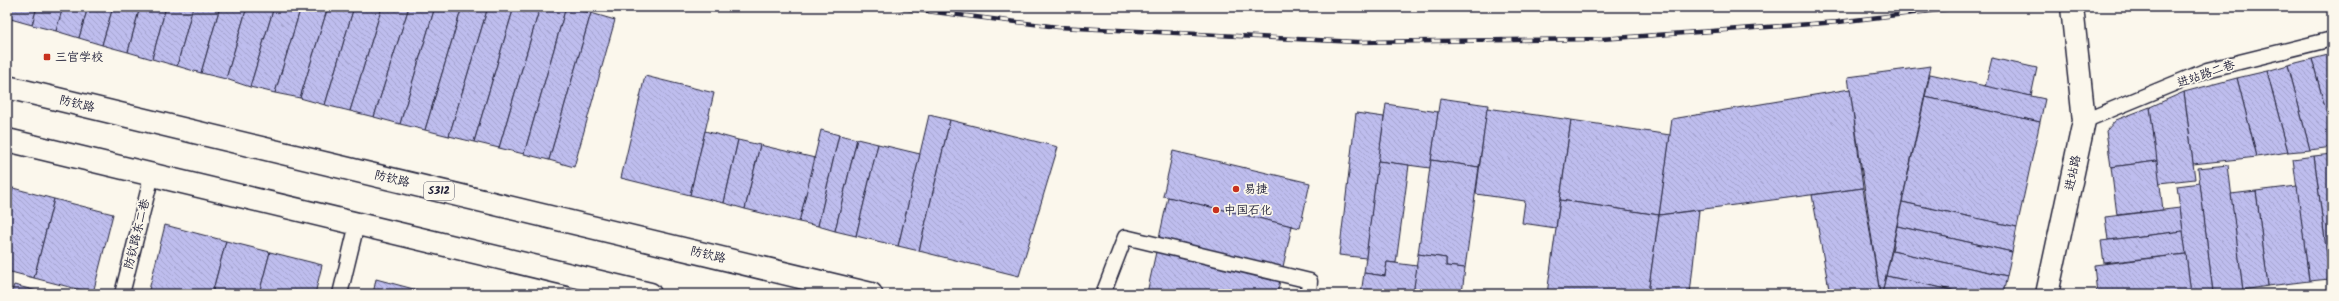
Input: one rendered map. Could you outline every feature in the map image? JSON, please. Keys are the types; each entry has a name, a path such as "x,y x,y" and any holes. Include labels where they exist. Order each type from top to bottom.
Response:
{"main road":[{"name":"进站路","path":"2047,294 2084,121 2078,50 2072,7"},
{"name":"防钦路","path":"7,87 871,294"},
{"path":"7,140 650,294"}],"lane":[{"name":"进站路二巷","path":"2084,121 2207,70 2332,39"},
{"name":"防钦路东二巷","path":"122,294 152,175"},
{"path":"340,294 358,224"},
{"path":"1103,294 1125,237 1310,281 1309,294"}],"building":[{"path":"9,7 37,7 32,25 7,18"},
{"path":"37,7 63,7 56,31 32,25"},
{"path":"63,7 88,7 79,38 56,31"},
{"path":"88,7 113,7 102,45 79,38"},
{"path":"113,7 140,7 128,52 102,45"},
{"path":"140,7 166,7 152,59 128,52"},
{"path":"166,7 193,7 177,66 152,59"},
{"path":"193,7 220,7 201,73 177,66"},
{"path":"220,7 247,7 226,79 201,73"},
{"path":"247,7 274,7 250,87 226,79"},
{"path":"274,7 301,7 275,93 250,87"},
{"path":"301,7 328,7 300,98 275,93"},
{"path":"328,7 354,7 325,105 300,98"},
{"path":"354,7 382,7 350,111 325,105"},
{"path":"382,7 409,7 374,117 350,111"},
{"path":"409,7 435,7 400,124 374,117"},
{"path":"435,7 462,7 425,130 400,124"},
{"path":"462,7 488,7 449,136 425,130"},
{"path":"488,7 514,7 474,142 449,136"},
{"path":"514,7 540,7 499,148 474,142"},
{"path":"540,7 566,7 524,154 499,148"},
{"path":"566,7 591,13 549,160 524,154"},
{"path":"591,13 615,20 574,167 549,160"},
{"path":"2332,54 2332,134 2312,59"},
{"path":"1992,58 2037,68 2031,96 1985,87"},
{"path":"2312,59 2332,134 2332,147 2310,150 2288,65"},
{"path":"2288,65 2310,150 2288,152 2267,71"},
{"path":"1931,66 1882,294 1880,294 1848,77"},
{"path":"2267,71 2288,152 2257,157 2237,78"},
{"path":"1930,74 2045,99 2040,122 1925,97"},
{"path":"645,76 714,93 690,195 621,178"},
{"path":"2237,78 2257,157 2193,164 2184,92"},
{"path":"1850,89 1863,188 1659,215 1672,119"},
{"path":"2184,92 2195,179 2159,183 2150,107"},
{"path":"1925,97 2040,122 2017,227 1902,202"},
{"path":"1440,98 1488,105 1479,167 1431,160"},
{"path":"1386,104 1438,112 1430,168 1378,161"},
{"path":"2150,107 2157,161 2111,167 2106,131 2116,120"},
{"path":"1487,108 1571,120 1556,228 1522,223 1525,201 1476,194"},
{"path":"1356,113 1384,117 1366,258 1339,255"},
{"path":"929,115 950,120 919,251 898,246"},
{"path":"950,120 1058,147 1019,276 919,251"},
{"path":"1571,120 1670,135 1659,215 1560,200"},
{"path":"821,130 839,135 818,226 799,222"},
{"path":"705,131 738,140 724,203 690,195"},
{"path":"839,135 857,139 835,231 818,226"},
{"path":"857,139 878,144 856,236 835,231"},
{"path":"738,140 760,145 745,209 724,203"},
{"path":"878,144 920,154 898,246 856,236"},
{"path":"760,145 815,158 799,222 745,209"},
{"path":"1173,151 1310,183 1300,228 1163,196"},
{"path":"2332,154 2332,279 2330,279 2314,156"},
{"path":"2314,156 2330,279 2309,281 2293,159"},
{"path":"1431,160 1479,167 1465,268 1446,266 1446,258 1418,254"},
{"path":"1378,161 1409,165 1396,263 1387,262 1385,276 1364,273"},
{"path":"2157,161 2163,210 2117,215 2111,167"},
{"path":"2228,165 2243,290 2213,293 2198,168"},
{"path":"2200,183 2213,293 2191,294 2177,186"},
{"path":"2297,186 2309,281 2268,286 2256,191"},
{"path":"7,187 13,188 7,211"},
{"path":"13,188 54,199 34,278 7,271 7,211"},
{"path":"1863,188 1880,294 1830,294 1812,195"},
{"path":"2256,191 2268,286 2243,290 2231,194"},
{"path":"1168,197 1292,226 1277,294 1147,293"},
{"path":"54,199 113,214 93,293 34,278"},
{"path":"1560,200 1659,215 1648,294 1547,294"},
{"path":"1902,202 2017,227 2012,252 1897,226"},
{"path":"2180,208 2183,231 2108,240 2105,217"},
{"path":"1699,210 1690,294 1648,294 1659,215"},
{"path":"165,225 226,241 212,294 148,294"},
{"path":"1897,226 2012,252 2007,276 1892,251"},
{"path":"2183,231 2186,254 2104,263 2101,241"},
{"path":"226,241 270,252 259,294 212,294"},
{"path":"1892,251 2007,276 2003,294 1970,294 1886,276"},
{"path":"270,252 322,265 315,294 259,294"},
{"path":"1418,254 1446,258 1446,266 1465,268 1462,294 1413,294"},
{"path":"2186,254 2191,294 2097,294 2094,265"},
{"path":"1387,262 1417,266 1413,294 1361,294 1364,273 1385,276"},
{"path":"1886,276 1970,294 1882,294"},
{"path":"376,279 421,291 419,294 373,294"},
{"path":"14,285 49,294 11,294"}],"railway":[{"path":"893,7 1058,27 1357,42 1601,39 1838,22 1963,7"}],"place":[{"name":"三官学校","path":"47,57"},
{"name":"易捷","path":"1236,189"},
{"name":"中国石化","path":"1216,210"}]}
